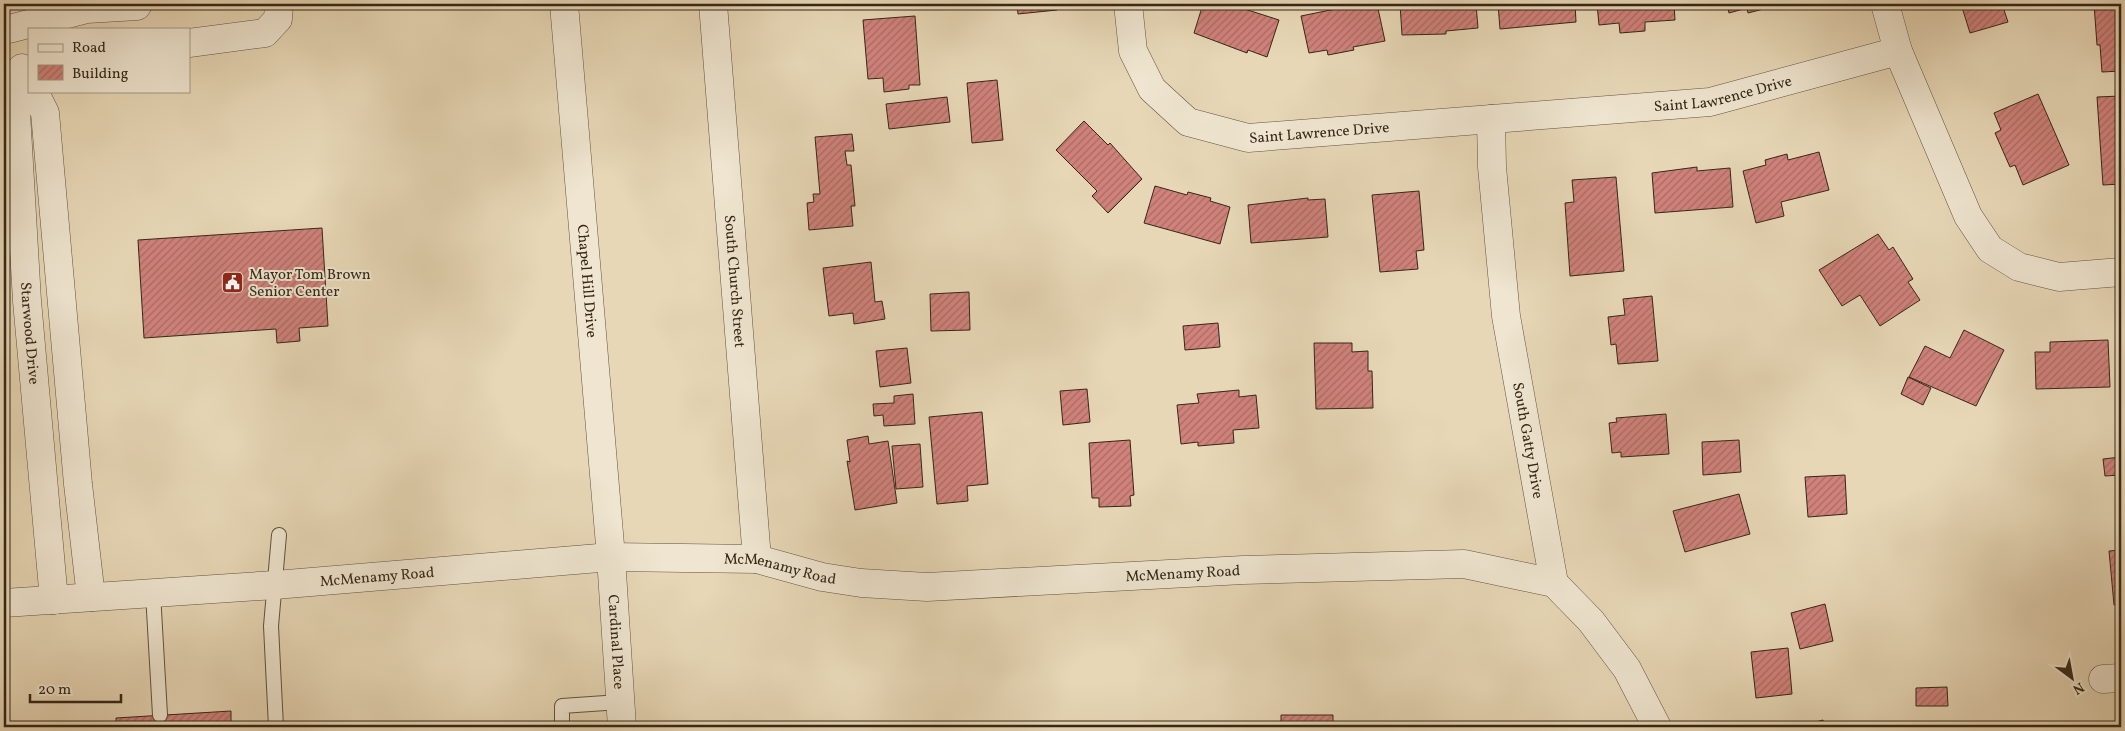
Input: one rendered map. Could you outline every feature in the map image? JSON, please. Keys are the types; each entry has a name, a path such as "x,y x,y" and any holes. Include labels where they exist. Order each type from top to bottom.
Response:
{"street":[{"path":"190,43 265,33 278,19 279,4"},
{"name":"Chapel Hill Drive","path":"564,4 611,557"},
{"name":"South Church Street","path":"712,4 757,559"},
{"name":"Saint Lawrence Drive","path":"1128,4 1134,51 1152,89 1188,122 1248,138 1710,102 1898,51"},
{"path":"1885,4 1898,51 1968,216 1990,249 2019,268 2059,277 2121,272"},
{"path":"6,25 87,9 139,13"},
{"name":"Starwood Drive","path":"6,25 28,80 16,112 27,291 54,600"},
{"name":"Starwood Drive","path":"34,92 45,113 78,484 91,597"},
{"name":"South Gatty Drive","path":"1492,119 1492,167 1506,316 1554,583"},
{"name":"McMenamy Road","path":"4,603 275,585 611,557 757,559 822,577 861,583 927,587 1243,570 1464,564 1554,583"},
{"name":"Cardinal Place","path":"611,557 621,715"},
{"path":"1554,583 1591,621 1627,669 1657,727"}],"lane":[{"path":"276,727 271,626 279,535"},
{"path":"153,594 160,715"},
{"path":"562,727 562,706 621,715"}],"building":[{"path":"1017,4 1056,4 1057,10 1018,14"},
{"path":"1203,4 1229,4 1279,20 1267,57 1248,50 1247,53 1194,33"},
{"path":"1360,4 1377,4 1385,41 1353,47 1354,50 1328,55 1327,50 1309,53 1301,16"},
{"path":"1400,4 1476,4 1478,28 1446,31 1446,34 1402,35"},
{"path":"1498,4 1575,4 1576,22 1500,29"},
{"path":"1597,4 1674,4 1675,20 1645,22 1645,31 1620,33 1619,23 1599,25"},
{"path":"1727,4 1774,4 1775,6 1748,13 1747,8 1729,13"},
{"path":"1961,4 2002,4 2008,22 1970,33"},
{"path":"2094,4 2121,4 2121,71 2102,72 2100,45 2097,45"},
{"path":"915,16 920,85 909,85 909,89 884,92 883,78 868,79 863,20"},
{"path":"997,80 1003,140 972,143 967,83"},
{"path":"2038,94 2069,165 2023,185 2015,165 2010,167 1995,133 2001,130 1994,113"},
{"path":"2121,96 2121,184 2103,185 2097,97"},
{"path":"947,97 950,122 889,129 886,104"},
{"path":"1084,121 1108,145 1110,143 1142,179 1108,213 1092,196 1097,191 1056,150"},
{"path":"852,134 854,151 845,151 847,165 851,165 855,206 851,206 853,226 809,230 807,203 814,202 813,194 820,194 815,137"},
{"path":"1819,152 1829,190 1781,202 1784,216 1756,223 1743,171 1766,165 1765,160 1787,154 1788,160"},
{"path":"1697,167 1697,171 1730,168 1733,207 1655,213 1652,173"},
{"path":"1616,177 1624,271 1570,276 1565,203 1574,202 1572,180"},
{"path":"1155,186 1187,195 1188,192 1211,198 1210,201 1230,207 1220,244 1144,223"},
{"path":"1419,191 1424,250 1416,251 1418,269 1380,272 1372,195"},
{"path":"1308,198 1308,200 1325,199 1328,237 1251,243 1248,205"},
{"name":"Mayor Tom Brown Senior Center","path":"322,228 328,326 299,328 300,341 277,343 276,329 144,338 138,240"},
{"path":"1878,234 1889,250 1893,247 1913,279 1908,282 1920,300 1880,326 1860,295 1842,306 1819,270"},
{"path":"871,262 875,302 882,301 885,319 854,324 853,313 829,316 823,268"},
{"path":"969,292 970,330 931,331 930,294"},
{"path":"1652,296 1658,361 1618,364 1616,344 1611,345 1608,317 1625,315 1623,299"},
{"path":"1218,323 1220,347 1185,350 1183,326"},
{"path":"1964,330 2004,350 1976,406 1909,377 1925,346 1950,358"},
{"path":"2108,340 2110,387 2036,389 2035,352 2050,352 2050,342"},
{"path":"1314,343 1352,343 1352,352 1368,351 1368,371 1372,371 1373,408 1316,409"},
{"path":"907,348 911,383 880,387 876,351"},
{"path":"1908,377 1931,388 1923,405 1901,394"},
{"path":"1087,389 1090,422 1063,425 1060,391"},
{"path":"1239,390 1239,397 1256,395 1259,428 1233,430 1234,443 1198,446 1198,442 1181,444 1177,405 1199,403 1197,394"},
{"path":"913,394 915,424 884,426 883,415 874,416 873,404 894,403 894,396"},
{"path":"982,412 988,484 967,486 968,501 937,504 929,417"},
{"path":"1666,414 1669,454 1621,457 1621,452 1612,453 1609,423 1617,422 1616,418"},
{"path":"868,436 869,444 888,441 897,503 855,510 847,461 850,462 847,440"},
{"path":"1130,440 1134,495 1130,496 1131,506 1099,507 1099,498 1092,498 1089,443"},
{"path":"1739,440 1741,472 1703,475 1702,442"},
{"path":"920,444 923,487 896,489 892,446"},
{"path":"2121,457 2121,475 2105,476 2103,459"},
{"path":"1845,475 1847,514 1808,517 1805,477"},
{"path":"1739,494 1750,534 1685,552 1673,511"},
{"path":"2121,550 2121,604 2114,605 2109,551"},
{"path":"1825,604 1833,641 1800,649 1791,613"},
{"path":"1788,648 1792,694 1756,698 1751,652"},
{"path":"1947,687 1948,706 1916,706 1916,688"},
{"path":"231,711 231,724 244,723 244,727 116,727 116,718"},
{"path":"1281,715 1333,715 1333,727 1281,727"},
{"path":"1823,720 1825,727 1797,727"}],"place":[{"name":"Mayor Tom Brown Senior Center","path":"233,283"}]}
